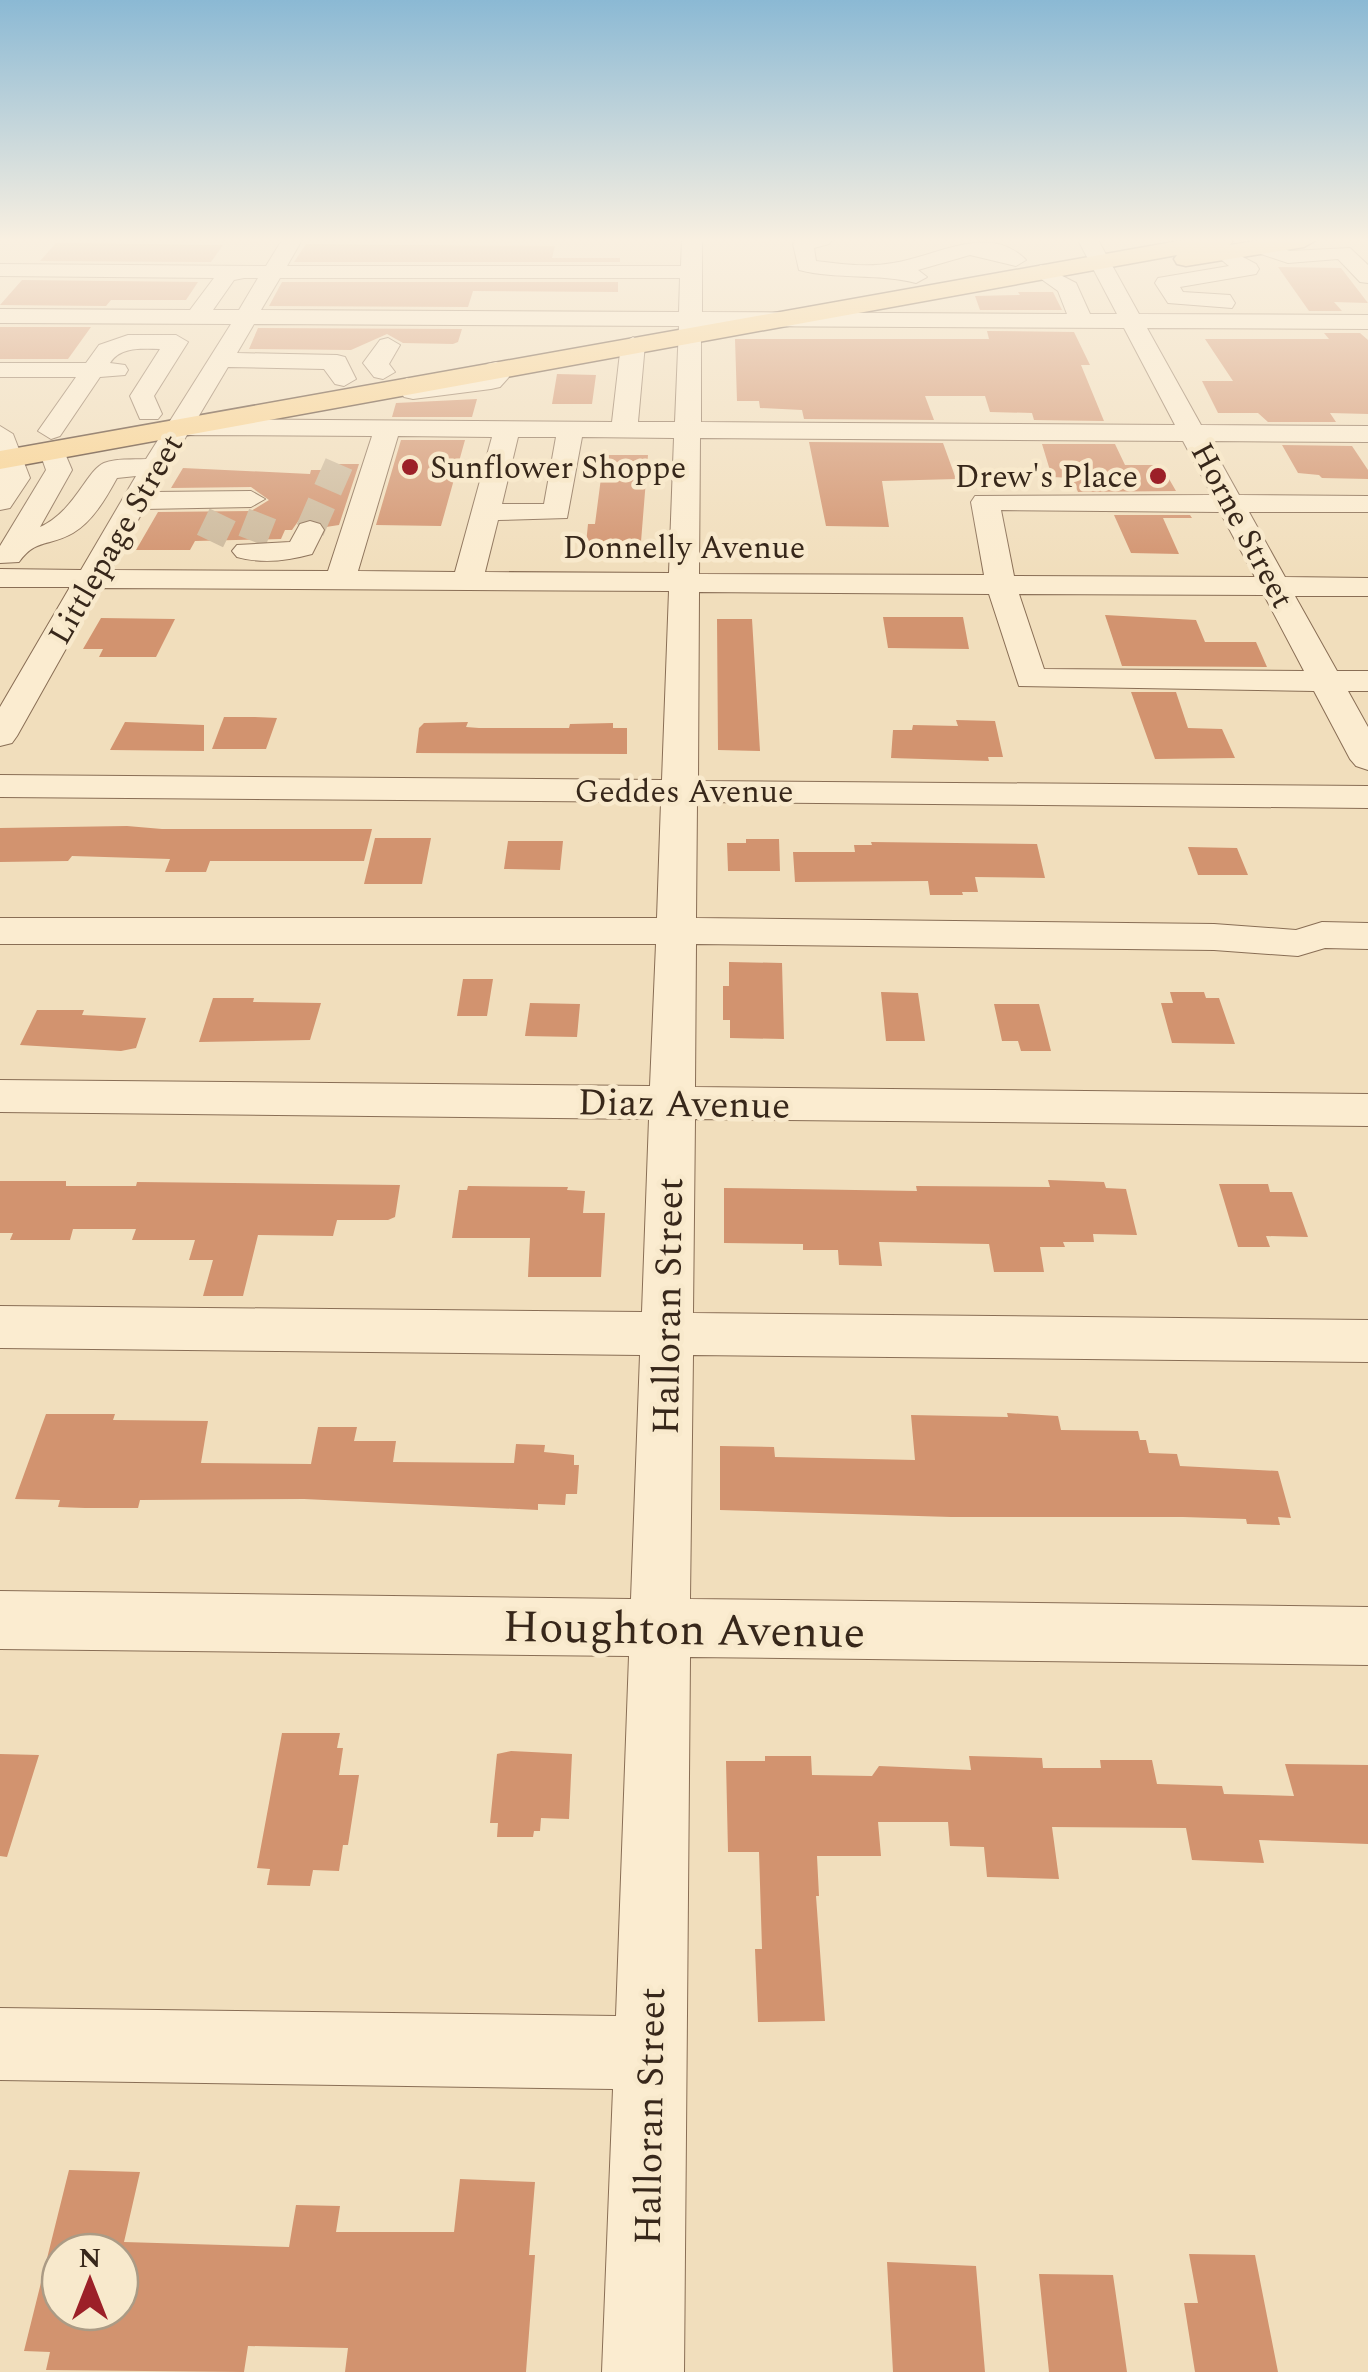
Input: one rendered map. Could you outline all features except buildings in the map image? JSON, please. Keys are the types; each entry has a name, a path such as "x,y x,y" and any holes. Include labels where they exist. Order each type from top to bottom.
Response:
{"main road":[{"path":"3,457 149,414 504,351"},
{"path":"486,354 535,351"},
{"path":"52,441 194,407 388,373"}],"street":[{"path":"0,575 58,470 52,441 107,351"},
{"path":"149,414 142,396 170,351"},
{"path":"178,351 194,407"},
{"name":"Littlepage Street","path":"0,736 227,351"},
{"path":"624,430 632,351"},
{"name":"Halloran Street","path":"643,2372 689,351"},
{"name":"Horne Street","path":"1150,351 1368,759"},
{"path":"17,542 45,536 82,514 107,473 194,407 336,362 336,370 344,379"},
{"path":"0,370 157,370 194,407 273,428 308,429 302,445 312,452 365,438 436,448 440,429 507,428 564,421 624,430 1368,434"},
{"path":"340,580 365,438 388,373"},
{"path":"3,457 30,394"},
{"path":"486,512 557,512 564,421"},
{"path":"223,454 262,454 273,428"},
{"path":"468,581 507,428"},
{"path":"136,501 248,504 265,468"},
{"path":"1368,504 985,502 1001,584 1031,679 1368,681"},
{"path":"191,579 205,552 250,546 284,553 302,548 310,530"},
{"name":"Donnelly Avenue","path":"0,575 92,579 1368,586"},
{"name":"Geddes Avenue","path":"0,786 1368,797"},
{"path":"0,931 676,931 1214,937 1298,943 1322,935 1368,936"},
{"name":"Diaz Avenue","path":"0,1096 1368,1110"},
{"path":"0,1327 1368,1341"},
{"name":"Houghton Avenue","path":"0,1620 1368,1636"},
{"path":"0,2044 650,2052"}],"tunnel":[{"path":"310,530 339,464"},
{"path":"210,541 226,508"},
{"path":"252,541 265,508"}],"place":[{"name":"Sunflower Shoppe","path":"410,467"},
{"name":"Drew's Place","path":"1158,476"}]}
